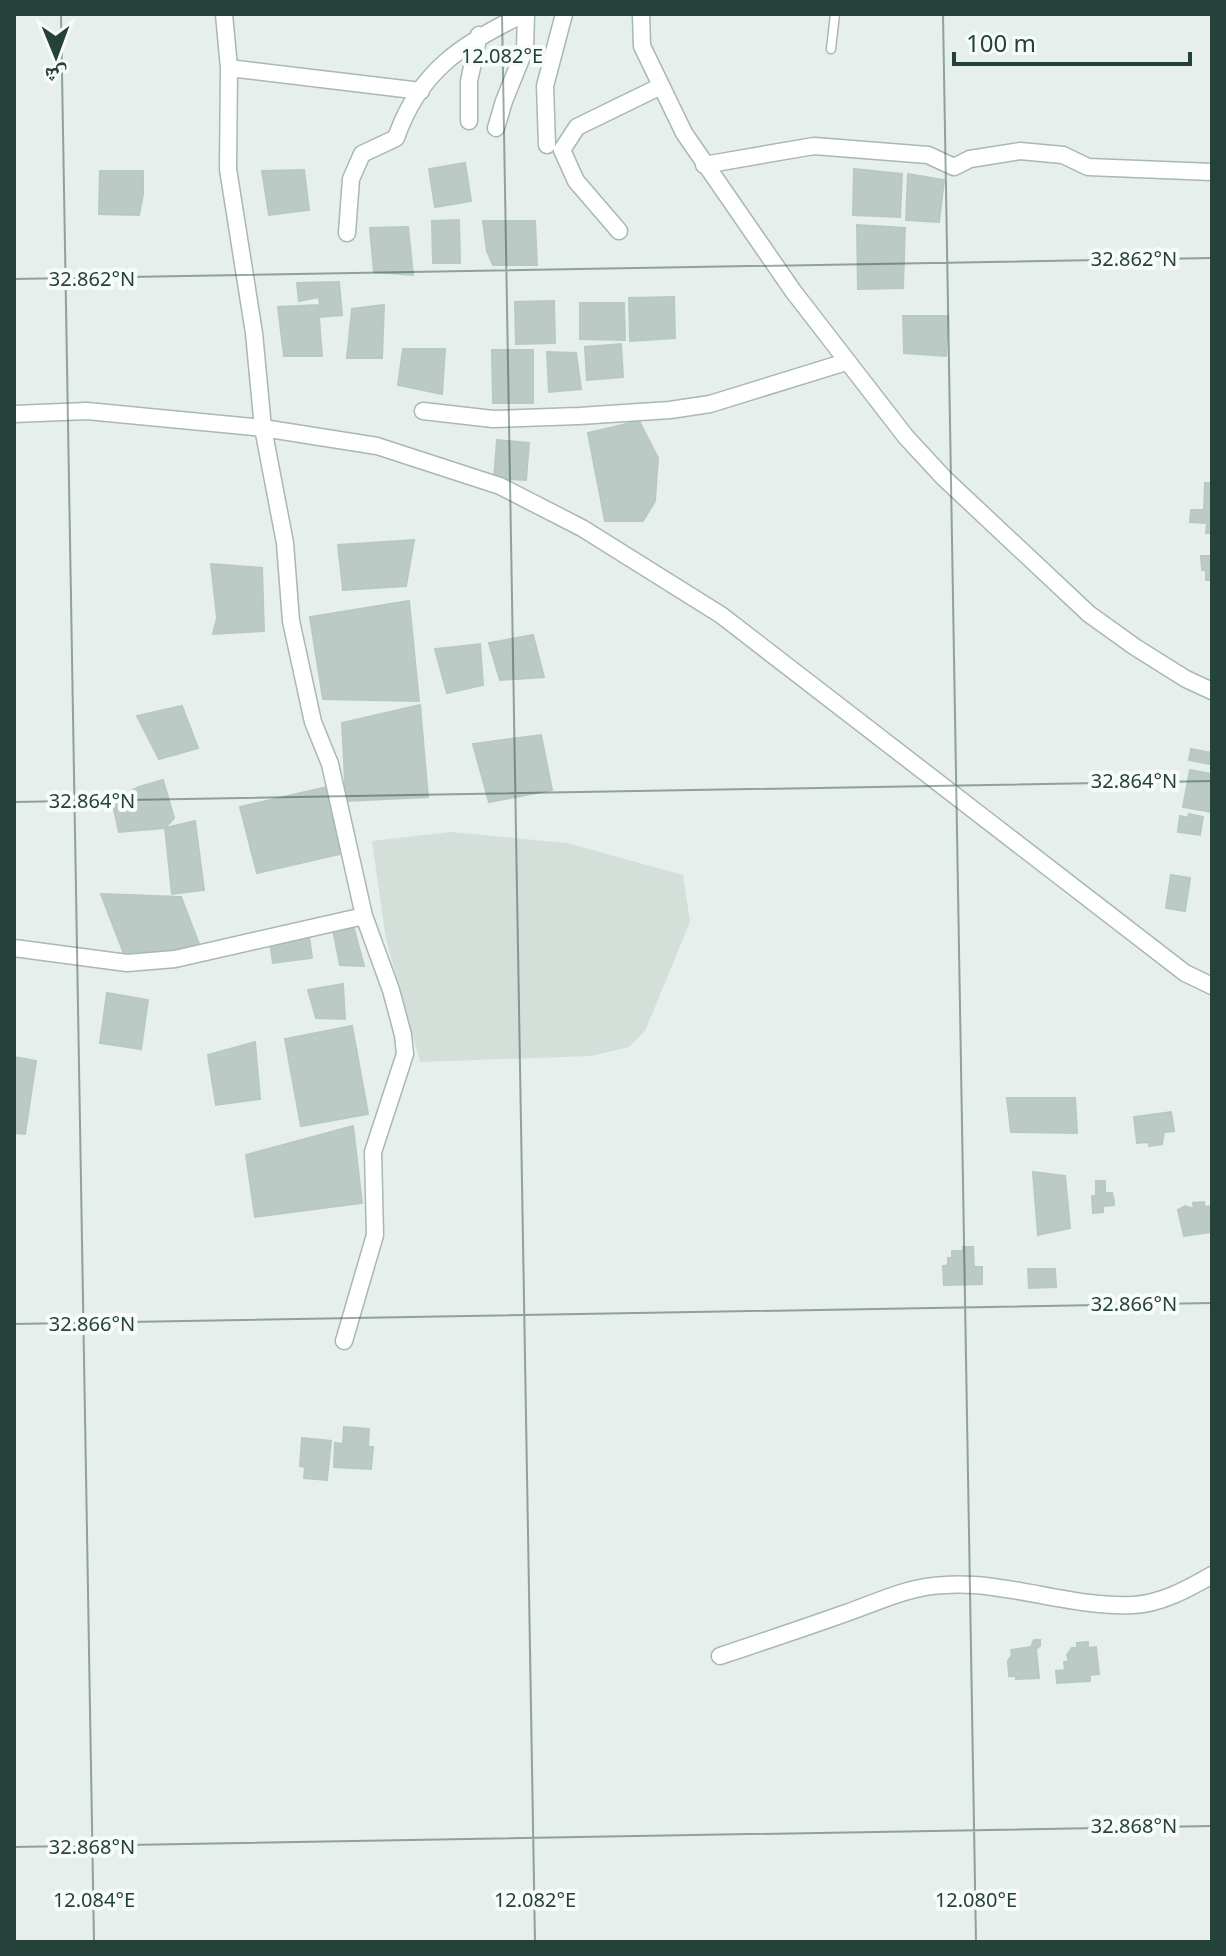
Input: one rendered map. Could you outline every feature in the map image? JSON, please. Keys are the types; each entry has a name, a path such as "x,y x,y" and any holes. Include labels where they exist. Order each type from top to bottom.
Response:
{"street":[{"path":"224,14 229,68 228,169 254,333 263,428 285,543 291,621 313,722 330,764 364,916 391,990 405,1054 373,1152 375,1235 344,1341"},
{"path":"347,233 351,179 362,154 396,138 404,115 439,66 479,35 525,14 525,49 496,128"},
{"path":"547,145 545,86 564,14"},
{"path":"641,14 642,46 670,108 704,165 846,362 906,437 944,478 1070,597 1135,647 1186,679 1212,691"},
{"path":"469,121 469,81 479,35"},
{"path":"229,68 421,91"},
{"path":"619,231 576,181 562,150 577,127 661,86"},
{"path":"704,165 814,146 928,155 954,167 970,159 1020,151 1063,155 1088,167 1212,172"},
{"path":"423,411 493,419 670,410 710,404 846,362"},
{"path":"14,414 87,411 263,428 377,446 500,486 582,528 721,615 1185,973 1212,986"},
{"path":"14,948 147,963 364,916"},
{"path":"720,1656 908,1589 975,1585 1096,1604 1135,1605 1163,1599 1212,1575"}],"lane":[{"path":"831,49 835,14"}],"shaded area":[{"path":"451,832 567,843 683,875 690,922 645,1031 629,1047 591,1056 420,1062 386,939 372,841"}],"building":[{"path":"465,163 471,201 435,207 429,169"},
{"path":"854,169 902,174 900,217 853,215"},
{"path":"304,170 309,210 269,215 262,171"},
{"path":"100,171 143,171 139,215 99,214"},
{"path":"908,174 944,180 939,222 906,220"},
{"path":"459,220 460,263 433,263 432,221"},
{"path":"483,221 535,221 537,265 493,265 487,251"},
{"path":"857,225 905,228 903,288 858,289"},
{"path":"408,227 413,275 374,272 370,228"},
{"path":"339,282 342,315 321,317 319,297 299,301 297,283"},
{"path":"674,297 675,338 630,341 629,298"},
{"path":"554,301 555,343 516,344 515,302"},
{"path":"580,303 624,303 625,340 580,339"},
{"path":"318,305 322,356 284,356 278,307"},
{"path":"384,305 382,358 347,358 352,309"},
{"path":"903,316 948,316 946,356 904,353"},
{"path":"621,344 623,377 587,380 585,347"},
{"path":"403,349 445,349 442,394 398,385"},
{"path":"492,350 533,350 533,403 493,403"},
{"path":"547,352 576,353 581,389 549,392"},
{"path":"639,421 658,458 655,501 643,521 605,521 588,433"},
{"path":"497,440 529,443 526,480 494,478"},
{"path":"1205,483 1212,483 1212,533 1206,533 1207,523 1190,522 1191,510 1204,510"},
{"path":"414,540 406,586 343,590 338,545"},
{"path":"1201,556 1212,556 1212,580 1206,580"},
{"path":"211,564 262,568 264,631 213,634 217,618"},
{"path":"409,601 419,701 323,699 310,617"},
{"path":"533,635 544,677 500,680 489,643"},
{"path":"480,644 483,685 447,693 435,649"},
{"path":"420,705 428,797 346,801 342,723"},
{"path":"182,706 198,748 159,759 137,716"},
{"path":"541,735 552,790 489,802 473,744"},
{"path":"1191,749 1212,753 1210,764 1189,760"},
{"path":"1190,770 1212,774 1212,812 1183,807"},
{"path":"163,780 174,818 165,828 119,832 112,800"},
{"path":"327,787 340,854 257,873 240,807"},
{"path":"1189,814 1203,817 1200,835 1178,832 1180,816 1188,818"},
{"path":"195,821 204,890 172,894 165,828"},
{"path":"1171,875 1190,878 1185,911 1166,908"},
{"path":"101,894 181,897 199,944 126,959"},
{"path":"353,925 364,966 340,965 333,930"},
{"path":"309,937 312,958 273,963 270,943"},
{"path":"343,984 345,1019 316,1018 308,990"},
{"path":"107,993 148,1000 141,1049 100,1043"},
{"path":"352,1026 368,1114 301,1126 285,1039"},
{"path":"255,1042 260,1099 216,1105 208,1055"},
{"path":"14,1057 36,1061 25,1134 14,1133"},
{"path":"1007,1098 1075,1098 1077,1133 1011,1132"},
{"path":"1171,1112 1174,1131 1164,1132 1162,1144 1149,1146 1149,1142 1137,1143 1134,1117"},
{"path":"353,1126 362,1203 255,1217 246,1155"},
{"path":"1033,1172 1065,1176 1070,1228 1038,1235"},
{"path":"1096,1181 1105,1181 1105,1193 1112,1193 1114,1205 1103,1206 1103,1212 1093,1213 1092,1196 1096,1196"},
{"path":"1204,1202 1205,1207 1212,1206 1212,1232 1184,1236 1178,1210 1185,1206 1194,1209 1193,1203"},
{"path":"963,1247 973,1247 974,1267 982,1267 982,1284 944,1285 943,1266 948,1265 952,1251 963,1251"},
{"path":"1028,1269 1055,1269 1056,1287 1029,1288"},
{"path":"344,1427 369,1429 368,1447 373,1447 371,1469 334,1467 335,1443 343,1444"},
{"path":"302,1438 331,1441 327,1480 304,1478 305,1467 300,1466"},
{"path":"1034,1640 1040,1640 1040,1646 1036,1649 1039,1678 1016,1679 1016,1676 1009,1676 1011,1650 1031,1647"},
{"path":"1088,1642 1088,1648 1096,1647 1099,1674 1090,1675 1090,1681 1057,1683 1056,1671 1065,1670 1064,1662 1069,1661 1067,1655 1072,1648 1077,1648 1077,1643"}]}
